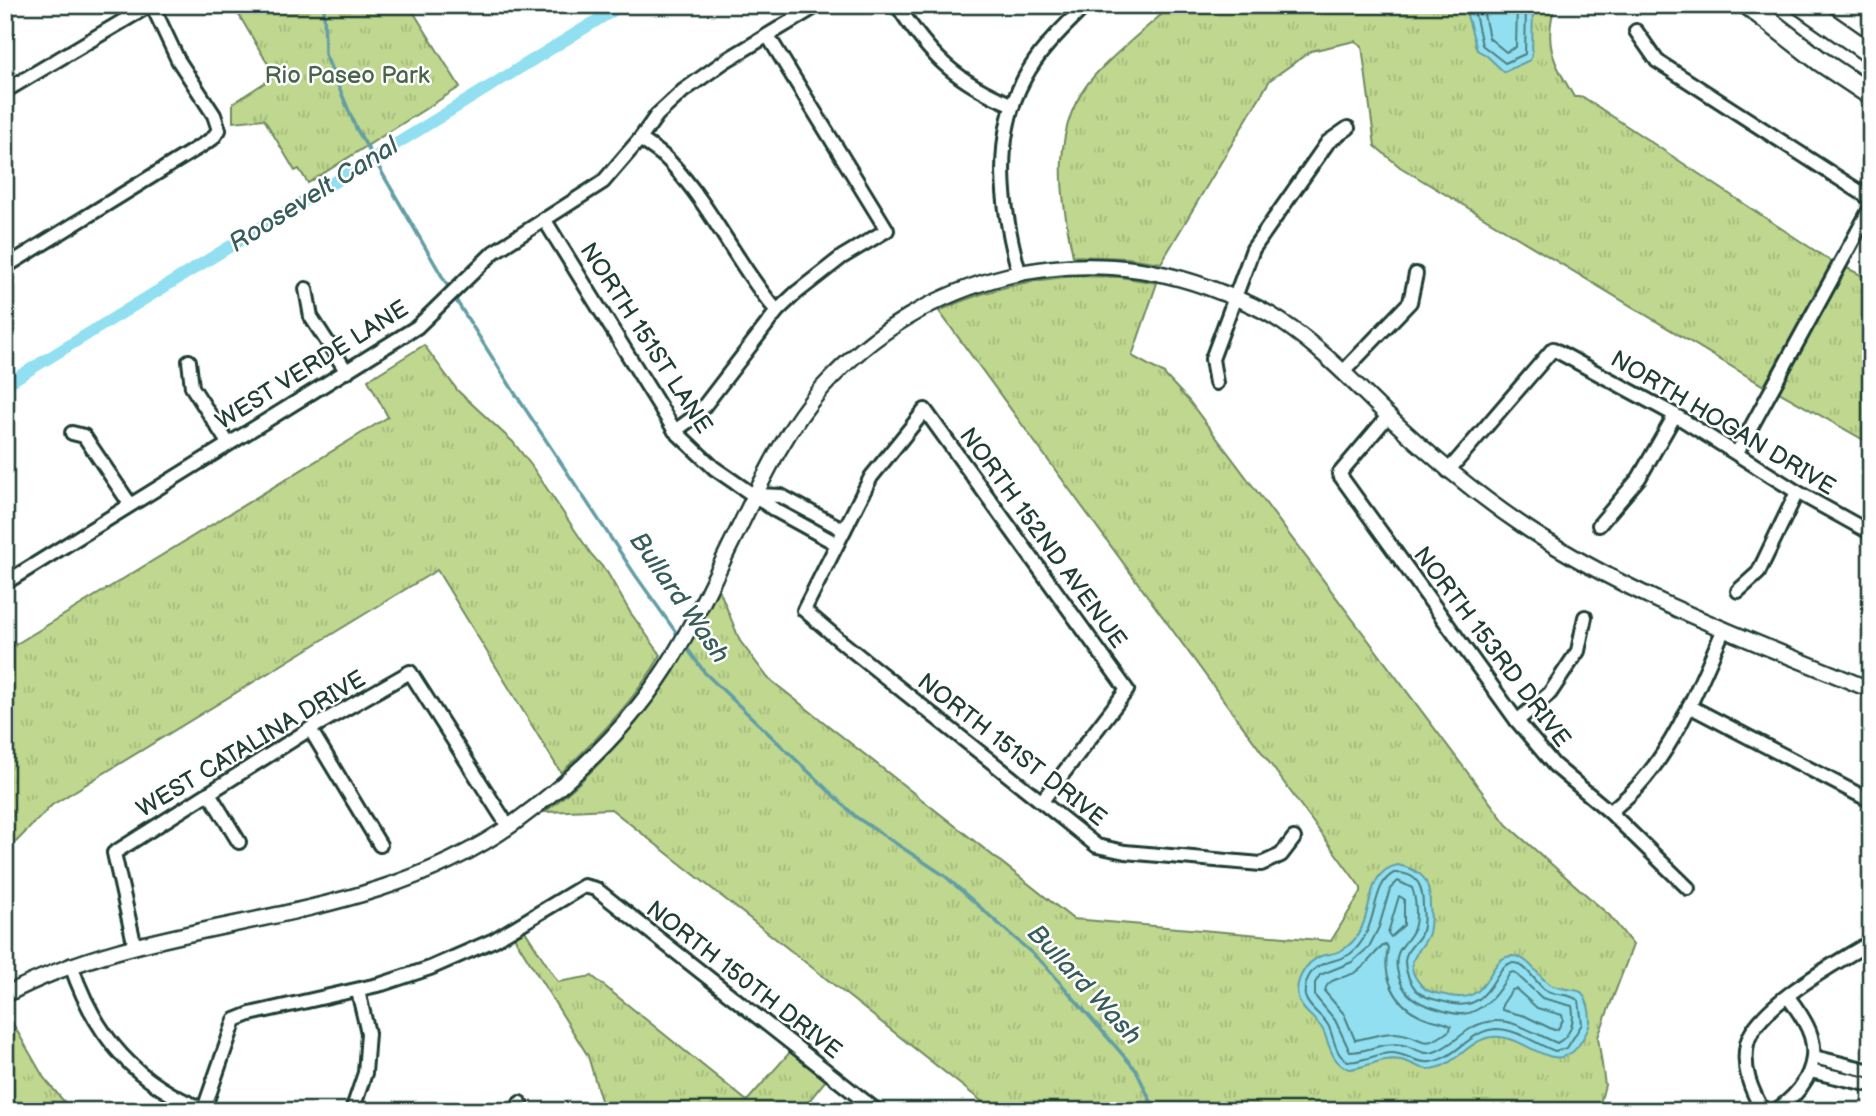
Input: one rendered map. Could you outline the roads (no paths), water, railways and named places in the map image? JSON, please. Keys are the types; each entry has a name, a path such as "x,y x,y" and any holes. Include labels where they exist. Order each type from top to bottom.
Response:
{"main road":[{"path":"1748,5 1819,61 1871,95"},
{"path":"1801,5 1871,54"}],"street":[{"path":"5,91 151,5 178,60 214,115 219,130 212,139 5,267"},
{"name":"WEST VERDE LANE","path":"7,577 417,327 494,252 603,182 657,115 683,91 725,61 818,5"},
{"path":"897,5 915,34 933,55 982,93 1013,105"},
{"path":"1019,272 1010,240 1002,154 1013,105 1024,78 1040,55 1086,5"},
{"path":"1636,31 1657,61 1871,199"},
{"path":"675,431 698,414 777,311 842,257 887,230 768,36"},
{"path":"1216,383 1212,359 1253,249 1328,142 1348,128"},
{"path":"640,139 669,160 699,196 756,287 777,311"},
{"path":"1737,453 1871,207"},
{"name":"NORTH 151ST LANE","path":"544,219 675,431 714,468 775,510 837,544"},
{"path":"5,995 71,965 135,947 377,891 459,857 508,827 585,766 627,721 650,690 682,640 756,495 805,409 822,388 862,348 902,319 939,299 985,281 1019,272 1082,266 1153,271 1195,281 1235,297 1286,325 1323,353 1448,471 1510,516 1591,567 1724,629 1870,686"},
{"path":"1343,372 1410,302 1416,274"},
{"path":"306,289 311,317 347,372"},
{"name":"NORTH HOGAN DRIVE","path":"1448,471 1553,349 1675,415 1797,492 1871,533"},
{"path":"189,361 192,387 229,443"},
{"name":"NORTH 152ND AVENUE","path":"844,530 871,477 925,410 1127,690 1042,802"},
{"path":"1599,525 1639,478 1675,415"},
{"name":"NORTH 153RD DRIVE","path":"1388,416 1339,474 1517,721 1554,765 1609,812 1688,887"},
{"path":"72,433 84,436 130,504"},
{"path":"1738,591 1758,573 1797,492"},
{"name":"NORTH 151ST LANE","path":"756,495 780,496 844,530"},
{"path":"837,544 844,530"},
{"name":"NORTH 151ST DRIVE","path":"837,544 804,610 1097,846 1125,852 1261,864 1281,855 1294,838"},
{"path":"1517,721 1550,693 1578,651 1585,617"},
{"path":"1609,812 1638,787 1658,760 1689,706 1724,629"},
{"name":"WEST CATALINA DRIVE","path":"135,947 114,853 310,729 410,672 508,827"},
{"path":"1689,706 1871,801"},
{"path":"310,729 380,845"},
{"path":"209,793 239,842"},
{"name":"NORTH 150TH DRIVE","path":"358,990 407,977 471,951 519,926 584,886 596,889 877,1111"},
{"path":"1763,1111 1749,1085 1746,1057 1748,1041 1763,1016 1816,975 1871,942"},
{"path":"71,965 93,1017 121,1056 159,1086 206,1110 235,1020 250,1014 358,990 368,1033 365,1073 352,1111"},
{"path":"1775,1111 1797,1094 1810,1071 1814,1057 1812,1037 1804,1018 1788,997"},
{"path":"1814,1057 1871,1071"},
{"path":"1810,1071 1871,1086"}],"water":[{"path":"1467,5 1533,5 1530,60 1504,72 1477,50 1467,15"},
{"path":"1398,865 1420,874 1429,889 1429,933 1412,963 1412,969 1421,985 1429,991 1445,995 1472,995 1480,989 1503,958 1512,956 1523,959 1549,984 1581,992 1583,995 1590,1022 1578,1046 1569,1055 1548,1056 1504,1037 1492,1037 1477,1042 1451,1061 1431,1069 1394,1059 1349,1069 1338,1062 1323,1030 1299,1001 1299,981 1305,969 1315,959 1339,951 1354,939 1364,922 1375,883 1380,875"}],"waterway":[{"name":"Bullard Wash","path":"324,5 325,54 356,128 450,290"},
{"name":"Roosevelt Canal","path":"5,385 622,5"},
{"name":"Bullard Wash","path":"454,297 516,395 680,638"},
{"name":"Bullard Wash","path":"684,644 705,673 856,817 945,876 1044,964 1136,1070 1151,1102"}],"park label":[{"name":"Rio Paseo Park","path":"347,75"}]}
